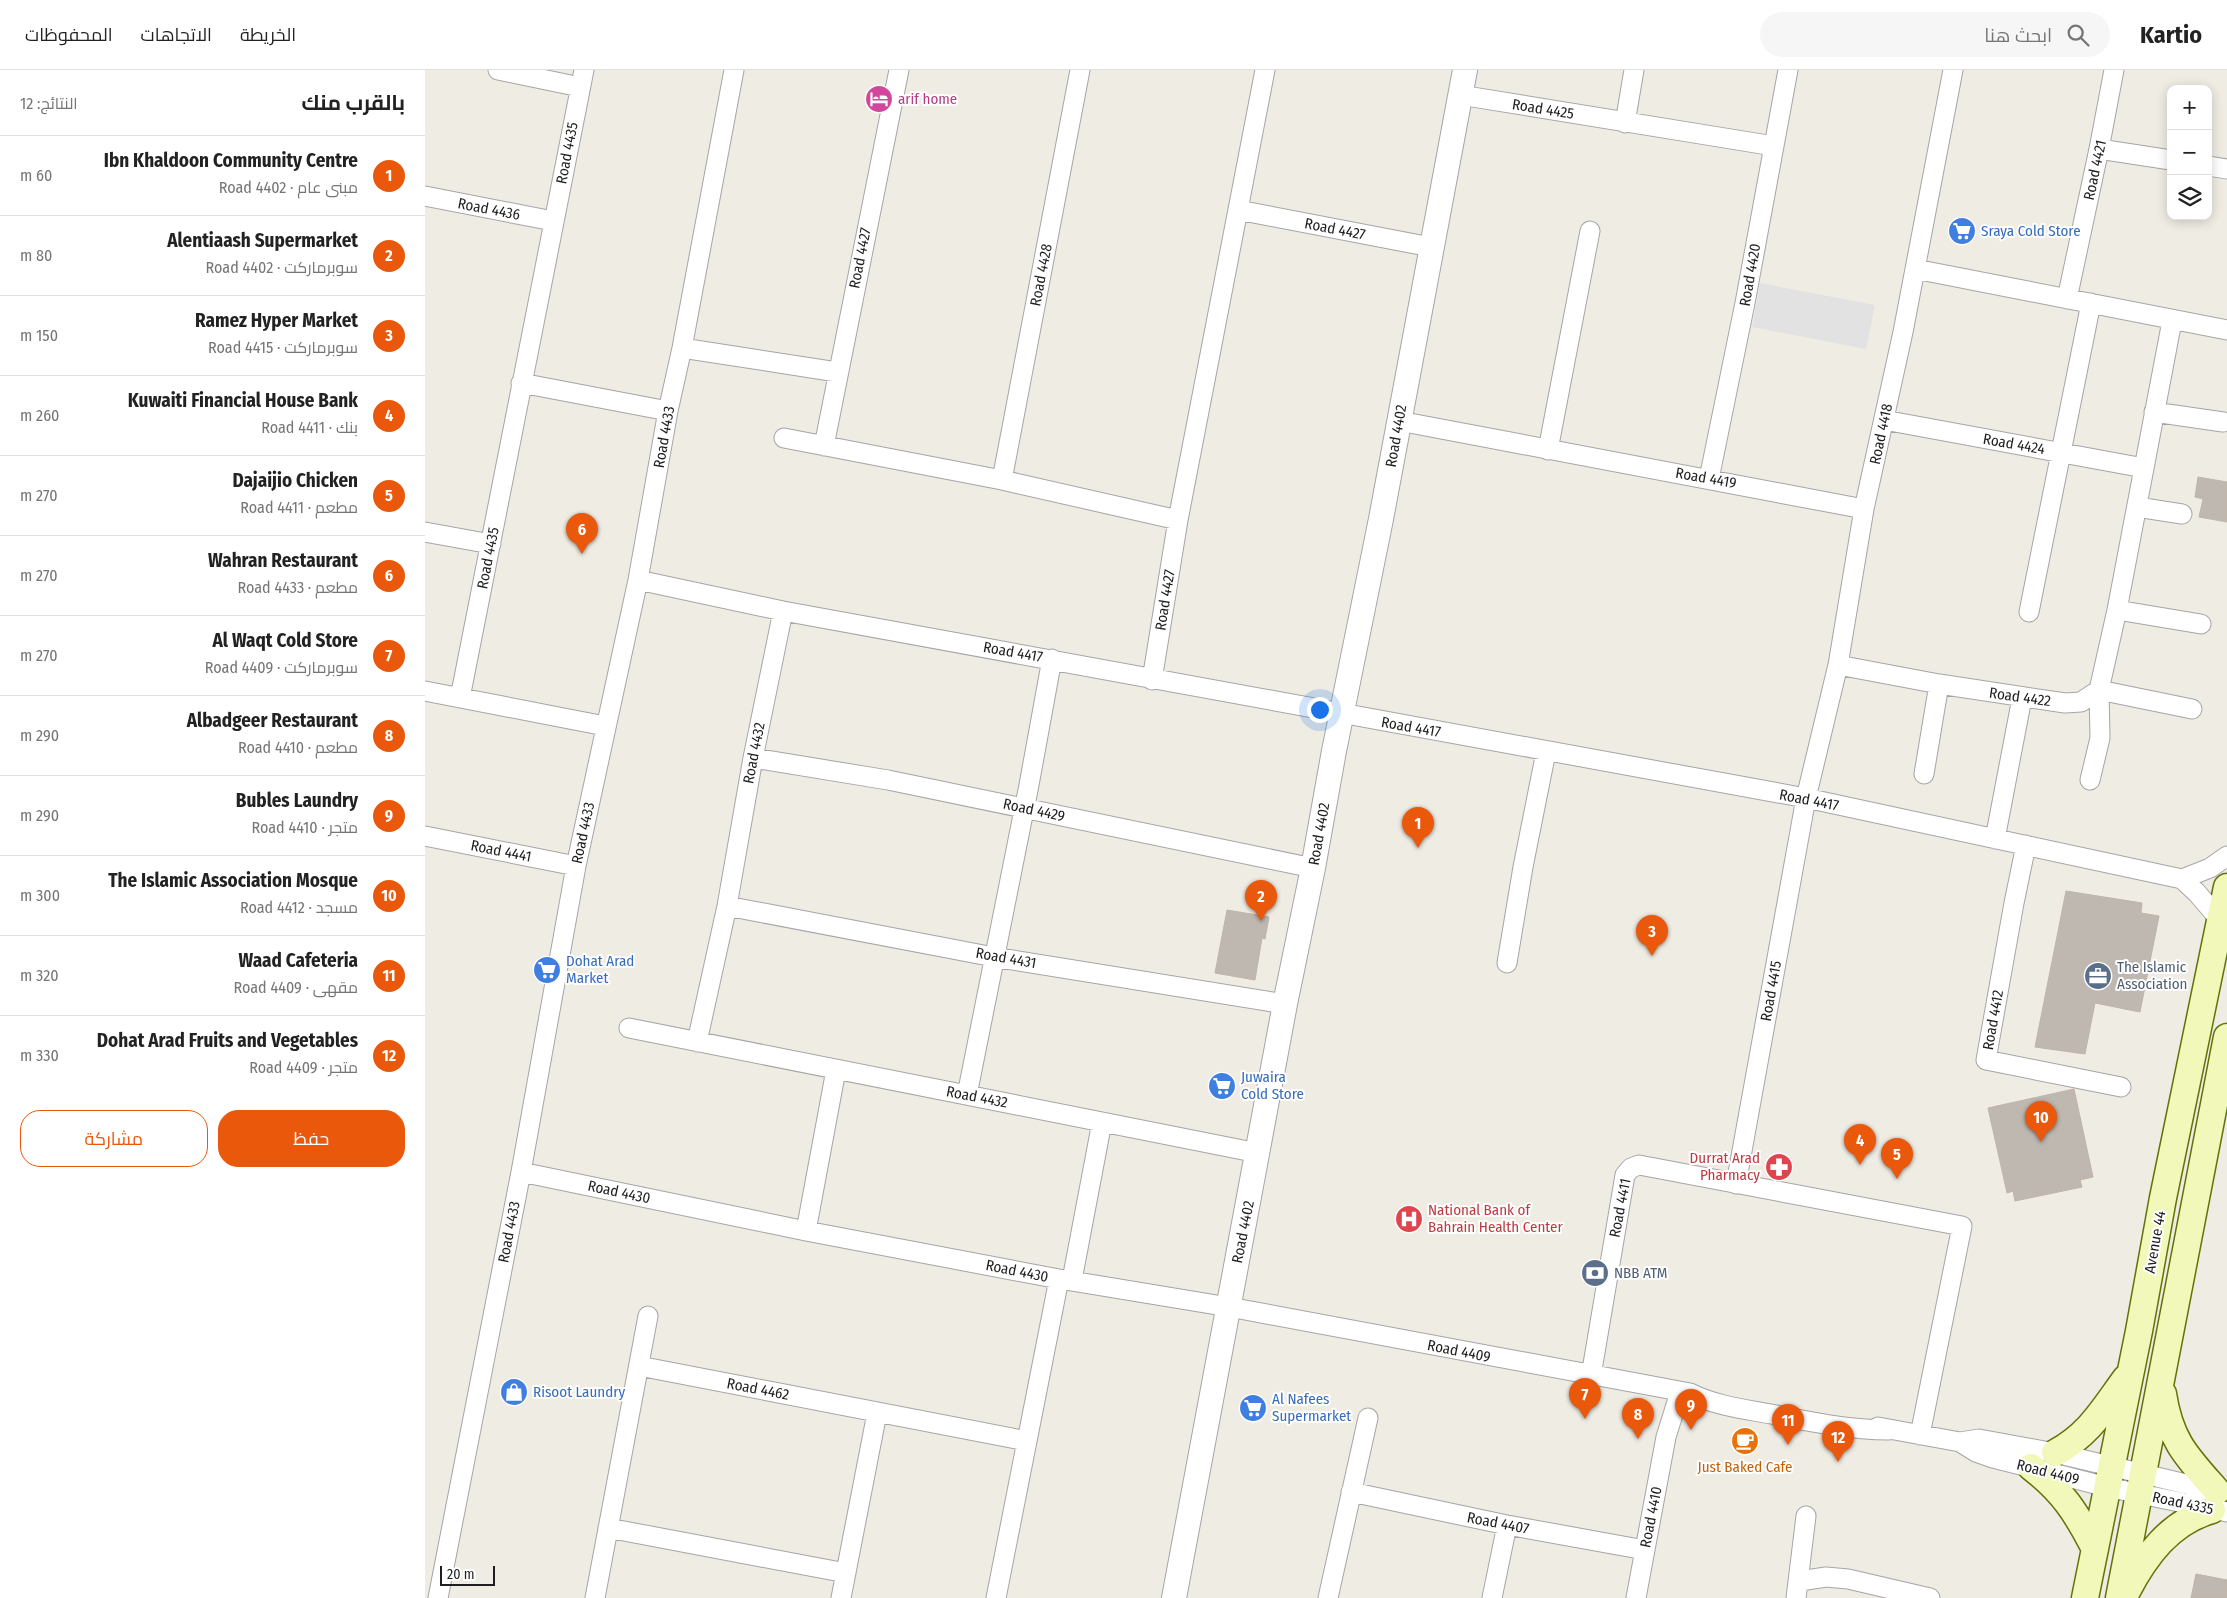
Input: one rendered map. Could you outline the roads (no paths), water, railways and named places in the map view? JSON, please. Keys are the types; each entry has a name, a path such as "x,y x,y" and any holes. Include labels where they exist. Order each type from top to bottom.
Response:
{"main road":[{"name":"Avenue 44","path":"2085,1598 2131,1372 2163,1198 2227,886"},
{"name":"Avenue 44","path":"2119,1598 2227,1037"},
{"path":"2055,1453 2073,1443 2085,1433 2131,1372"},
{"path":"2124,1598 2136,1574 2165,1537 2178,1525 2221,1501 2173,1435 2166,1416 2161,1381"},
{"path":"2031,1467 2062,1495 2084,1528 2095,1549"}],"street":[{"path":"498,70 582,78"},
{"name":"Road 4433","path":"438,1598 521,1172 576,866 638,580 668,411 682,348 734,70"},
{"name":"Road 4427","path":"824,446 837,372 899,70"},
{"name":"Road 4428","path":"1002,480 1080,70"},
{"name":"Road 4427","path":"1152,680 1179,520 1265,70"},
{"name":"Road 4402","path":"1174,1598 1285,1004 1313,868 1465,70"},
{"path":"1625,122 1634,70"},
{"name":"Road 4420","path":"1709,479 1745,303 1788,70"},
{"name":"Road 4418","path":"1806,798 1838,665 1864,509 1915,269 1953,70"},
{"name":"Road 4421","path":"2067,299 2114,70"},
{"name":"Road 4435","path":"460,698 582,78"},
{"name":"Road 4425","path":"1460,95 1774,146"},
{"path":"2099,149 2167,159"},
{"path":"2212,166 2227,168"},
{"name":"Road 4436","path":"425,196 553,221"},
{"name":"Road 4427","path":"1238,210 1431,247"},
{"path":"1548,450 1590,231"},
{"path":"1915,269 2227,330"},
{"path":"2029,612 2091,303"},
{"path":"2090,780 2100,738 2099,690 2117,610 2172,320"},
{"path":"682,348 837,372"},
{"path":"521,383 668,411"},
{"path":"2155,412 2223,422"},
{"name":"Road 4424","path":"1884,420 2144,468"},
{"name":"Road 4419","path":"1399,421 1864,509"},
{"path":"784,438 1002,480 1179,520"},
{"path":"2137,507 2182,514"},
{"path":"425,532 491,544"},
{"name":"Road 4417","path":"638,580 783,611 1052,659 1152,680 1806,798 2182,879"},
{"path":"2117,610 2201,624"},
{"name":"Road 4432","path":"697,1042 727,906 753,758 783,611"},
{"path":"967,1095 1052,659"},
{"name":"Road 4422","path":"1838,665 2022,698 2065,703 2081,702 2099,690"},
{"path":"1924,774 1939,684"},
{"path":"2099,690 2192,709"},
{"path":"425,692 605,726"},
{"path":"1995,839 2022,698"},
{"path":"1507,963 1517,900 1546,752"},
{"name":"Road 4429","path":"753,758 888,780 1313,868"},
{"name":"Road 4415","path":"1736,1184 1806,798"},
{"name":"Road 4441","path":"425,836 576,866"},
{"name":"Road 4412","path":"2026,846 1986,1060 2121,1087"},
{"path":"2221,921 2182,879 2210,868 2227,856"},
{"name":"Road 4431","path":"727,906 994,956 1285,1004"},
{"name":"Road 4432","path":"629,1028 1258,1152"},
{"path":"806,1231 836,1070"},
{"path":"996,1598 1027,1441 1102,1122"},
{"name":"Road 4411","path":"1591,1376 1625,1175 1631,1168 1639,1165 1962,1226 1920,1435"},
{"name":"Road 4430","path":"521,1172 806,1231 1229,1307"},
{"name":"Road 4409","path":"1229,1307 1679,1391 1716,1404 1824,1424 1867,1430 1889,1430 1960,1442 1979,1439 2055,1453 2109,1477"},
{"path":"595,1598 648,1316"},
{"name":"Road 4462","path":"639,1366 1027,1441"},
{"name":"Road 4410","path":"1636,1598 1666,1437 1665,1422 1679,1391"},
{"path":"841,1598 877,1413"},
{"path":"1327,1598 1368,1418"},
{"name":"Road 4409","path":"1960,1442 1975,1452 2031,1467 2109,1477 2141,1484"},
{"name":"Road 4335","path":"2141,1484 2221,1501"},
{"name":"Road 4407","path":"1351,1492 1507,1525 1645,1550"},
{"path":"1798,1590 1806,1516"},
{"path":"1492,1598 1507,1525"},
{"path":"609,1528 846,1573"},
{"path":"1798,1590 1826,1577 1848,1579 1930,1598"}],"place":[{"name":"arif home","path":"879,99"},
{"name":"Sraya Cold Store","path":"1962,231"},
{"name":"Wahran Restaurant","path":"582,554"},
{"name":"Ibn Khaldoon Community Centre","path":"1418,848"},
{"name":"Alentiaash Supermarket","path":"1261,921"},
{"name":"Ramez Hyper Market","path":"1652,956"},
{"name":"Dohat Arad Market","path":"547,970"},
{"name":"The Islamic Association","path":"2098,976"},
{"name":"Juwaira Cold Store","path":"1222,1086"},
{"name":"The Islamic Association Mosque","path":"2041,1142"},
{"name":"Kuwaiti Financial House Bank","path":"1860,1165"},
{"name":"Durrat Arad Pharmacy","path":"1779,1167"},
{"name":"Dajaijio Chicken","path":"1897,1179"},
{"name":"National Bank of Bahrain Health Center","path":"1409,1219"},
{"name":"NBB ATM","path":"1595,1273"},
{"name":"Risoot Laundry","path":"514,1392"},
{"name":"Al Nafees Supermarket","path":"1253,1408"},
{"name":"Al Waqt Cold Store","path":"1585,1419"},
{"name":"Bubles Laundry","path":"1691,1430"},
{"name":"Albadgeer Restaurant","path":"1638,1439"},
{"name":"Just Baked Cafe","path":"1745,1441"},
{"name":"Waad Cafeteria","path":"1788,1445"},
{"name":"Dohat Arad Fruits and Vegetables","path":"1838,1462"}]}
